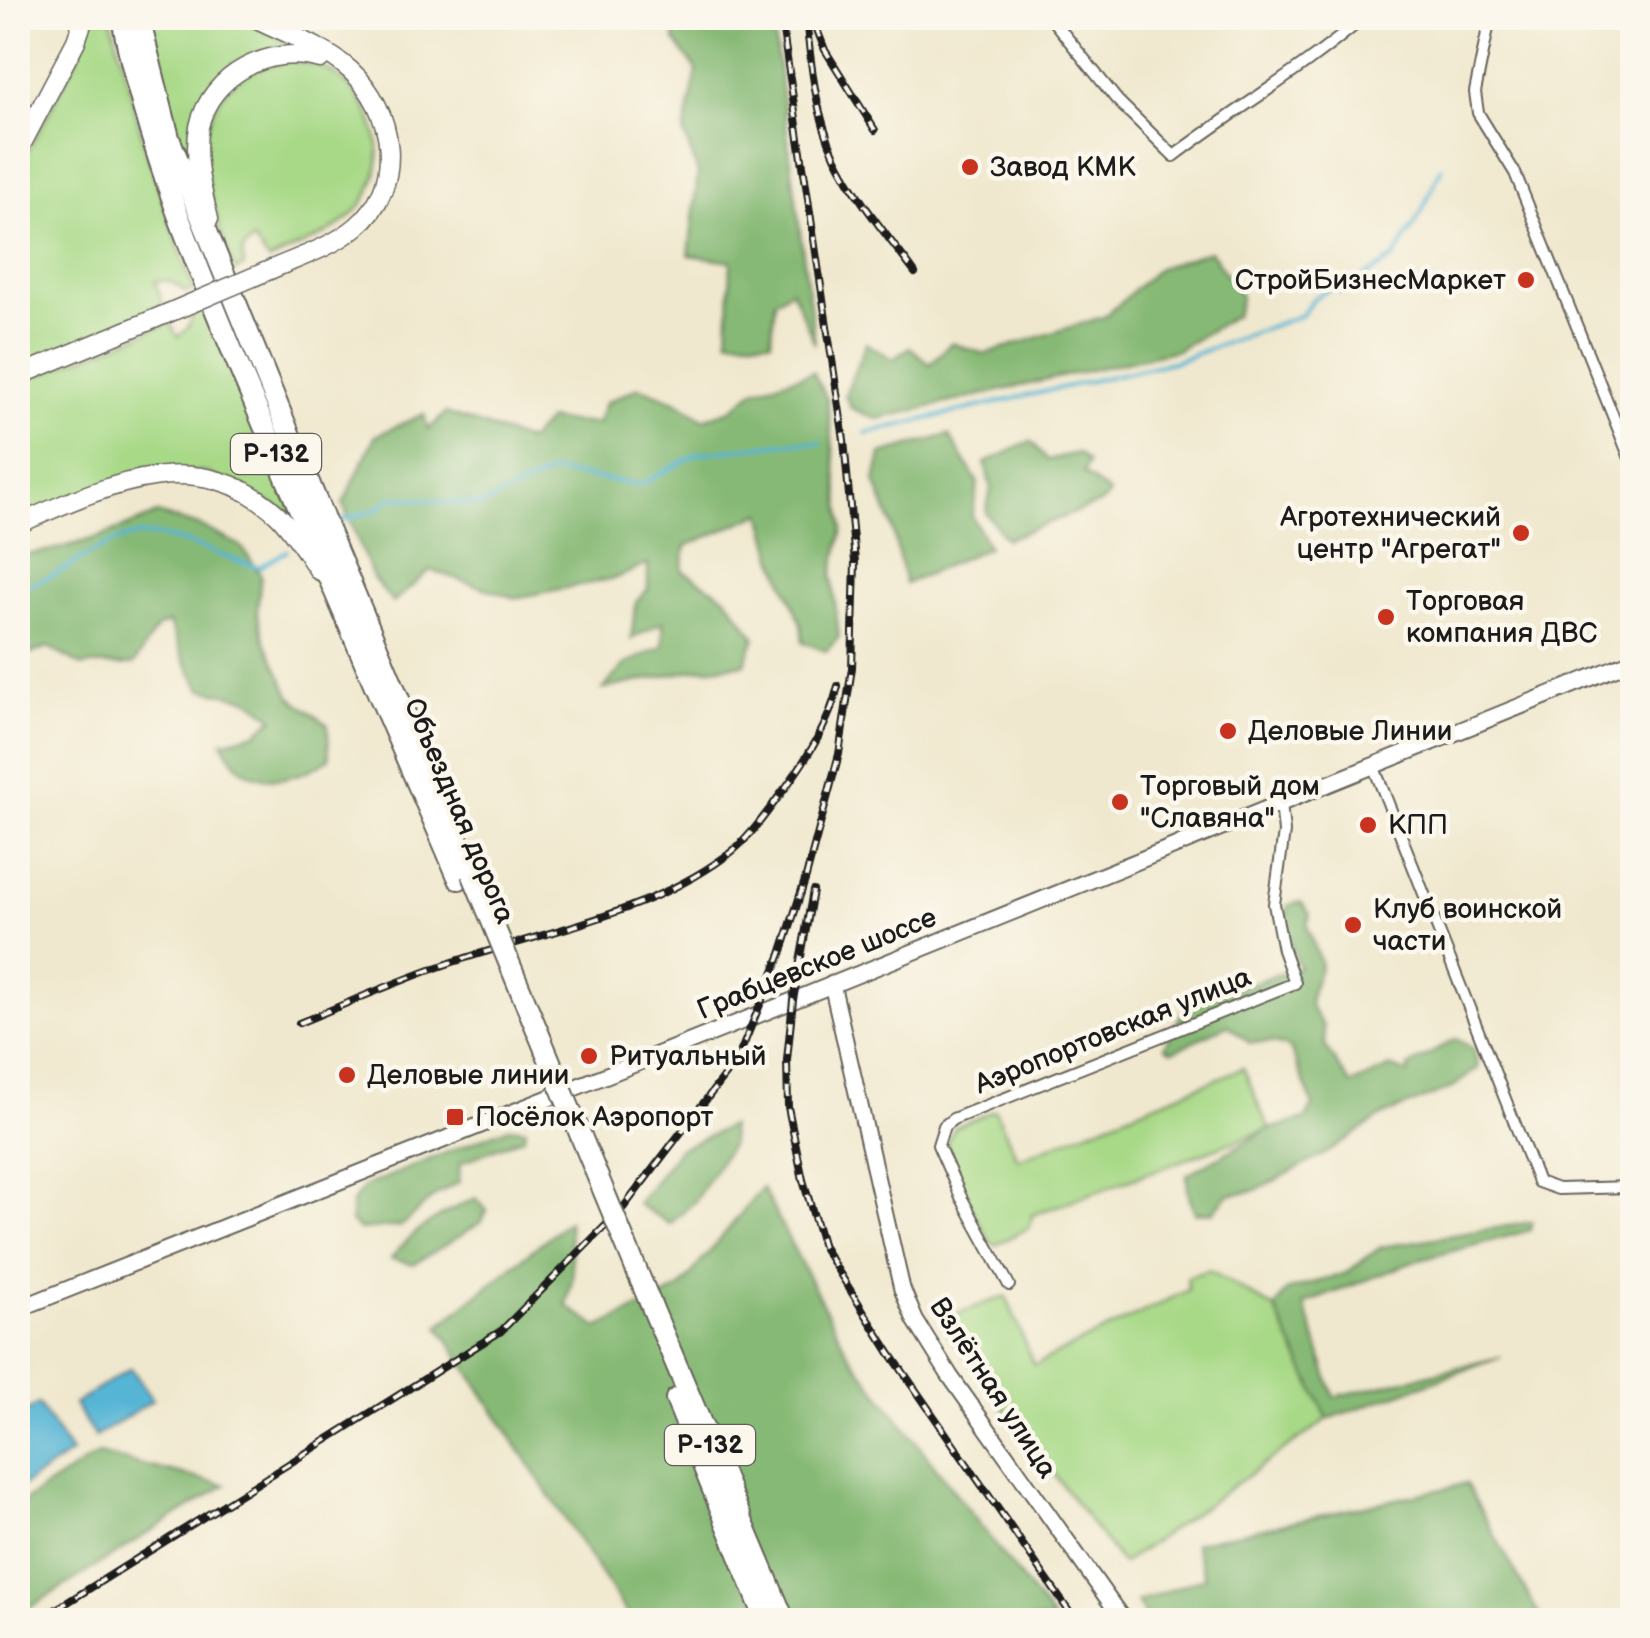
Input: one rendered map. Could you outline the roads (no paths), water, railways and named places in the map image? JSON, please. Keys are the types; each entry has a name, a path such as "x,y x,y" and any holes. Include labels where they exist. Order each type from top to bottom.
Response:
{"highway":[{"name":"Объездная дорога","path":"122,18 153,144 197,265 336,596 465,876"},
{"name":"Объездная дорога","path":"139,18 169,138 465,876 784,1620"},
{"name":"Объездная дорога","path":"631,1270 766,1620"}],"main road":[{"path":"18,151 76,41 84,18"},
{"path":"18,376 344,237 366,217 380,196 390,157 385,121 368,88 347,66 255,18"},
{"path":"219,263 198,162 200,123 211,99 244,67 271,57 302,55 347,66"},
{"path":"18,524 133,479 178,474 205,478 242,490 280,518 336,596"},
{"name":"Грабцевское шоссе","path":"18,1308 1632,661"},
{"name":"Взлётная улица","path":"832,984 902,1289 915,1320 950,1376 1123,1620"}],"street":[{"path":"1051,18 1117,100 1174,156 1323,52 1362,18"},
{"path":"1490,18 1475,92 1478,113 1514,173 1632,463"},
{"path":"1373,765 1538,1182 1558,1189 1632,1187"},
{"name":"Аэропортовская улица","path":"1008,1285 938,1146 944,1126 953,1118 1295,982 1282,950 1274,904 1284,832 1280,803"}],"water":[{"path":"131,1368 153,1400 95,1437 74,1404"},
{"path":"38,1404 71,1453 18,1489 18,1417"}],"waterway":[{"path":"866,433 1173,362 1302,315 1313,299 1331,288 1341,292 1394,258 1442,167"},
{"path":"336,522 376,510 392,497 482,505 553,472 640,485 697,454 791,442 821,443"},
{"path":"18,595 103,547 134,536 173,539 259,567 287,551"}],"railway":[{"path":"39,1620 501,1331 623,1208 738,1058 781,954 806,877 839,754 852,668 855,562 844,440 781,18"},
{"path":"806,18 818,106 828,140 862,202 915,273"},
{"path":"816,27 825,50 875,130"},
{"path":"299,1023 436,968 630,907 696,876 743,841 786,787 817,739 838,686"},
{"path":"813,891 793,1000 787,1060 788,1107 803,1180 823,1247 890,1353 1075,1620"}],"place":[{"name":"Завод КМК","path":"970,167"},
{"name":"СтройБизнесМаркет","path":"1526,280"},
{"name":"Агротехнический центр \"Агрегат\"","path":"1521,533"},
{"name":"Торговая компания ДВС","path":"1386,617"},
{"name":"Деловые Линии","path":"1228,731"},
{"name":"Торговый дом \"Славяна\"","path":"1120,802"},
{"name":"КПП","path":"1368,825"},
{"name":"Клуб воинской части","path":"1353,925"},
{"name":"Ритуальный","path":"589,1056"},
{"name":"Деловые линии","path":"347,1075"},
{"name":"Посёлок Аэропорт","path":"455,1117"}]}
